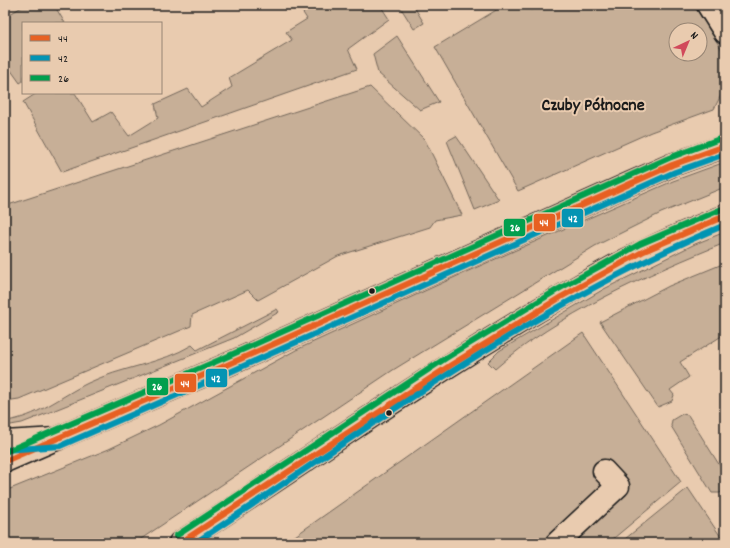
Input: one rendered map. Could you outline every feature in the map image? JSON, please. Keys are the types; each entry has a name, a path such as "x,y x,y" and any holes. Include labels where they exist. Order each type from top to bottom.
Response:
{"main road":[{"path":"708,5 725,32"},
{"path":"5,461 234,362 672,165 725,146"},
{"path":"180,543 433,375 509,328 618,264 725,216"},
{"path":"5,442 57,439"},
{"path":"557,543 618,486 604,471"}],"shaded area":[{"path":"25,5 54,5 64,22 22,22 22,82 20,83 5,62 5,17"},
{"path":"298,5 380,5 389,19 348,49 357,69 62,172 23,102 35,94 76,94 93,122 111,112 129,136 158,118 155,104 188,89 201,107 232,87 229,78 292,40 286,32 307,19"},
{"path":"399,5 413,5 424,23 414,29"},
{"path":"511,5 522,5 531,10 540,5 694,5 705,22 668,22 668,62 708,62 708,28 725,55 725,87 714,109 651,132 518,191 435,47 498,9"},
{"path":"397,36 439,102 420,110 378,73 373,54"},
{"path":"370,87 425,140 462,215 435,220 430,227 338,256 258,300 248,290 192,315 191,326 19,399 5,401 5,206"},
{"path":"456,136 499,200 475,210 447,141"},
{"path":"725,162 725,187 661,213 595,246 393,370 135,543 5,543 5,491 109,449 159,425 296,350 466,272 673,181"},
{"path":"725,232 725,243 635,282 575,313 519,349 495,369 488,362 499,351 604,289 695,244"},
{"path":"725,263 725,334 680,362 689,377 670,390 674,395 672,401 658,407 600,322 669,286"},
{"path":"277,309 279,312 234,338 22,423 5,426 5,421 27,416 38,411 88,383 114,373 167,357 192,345 197,350"},
{"path":"583,333 681,482 608,543 285,543"},
{"path":"682,414 688,415 725,474 725,489 720,493 712,493 671,426 672,420"},
{"path":"688,488 725,543 620,543"}],"transit line":[{"name":"26","path":"5,452 224,358 669,158 722,138"},
{"name":"44","path":"5,461 227,365 672,165 725,146"},
{"name":"42","path":"5,450 60,446 230,372 675,172 725,154"},
{"name":"26","path":"176,536 446,358 557,290 640,244 722,209"},
{"name":"44","path":"180,543 451,365 561,297 644,251 725,216"},
{"name":"42","path":"195,543 452,371 518,331 586,292 654,257 725,225"}],"district":[{"name":"Czuby Północne","path":"593,106"}]}
